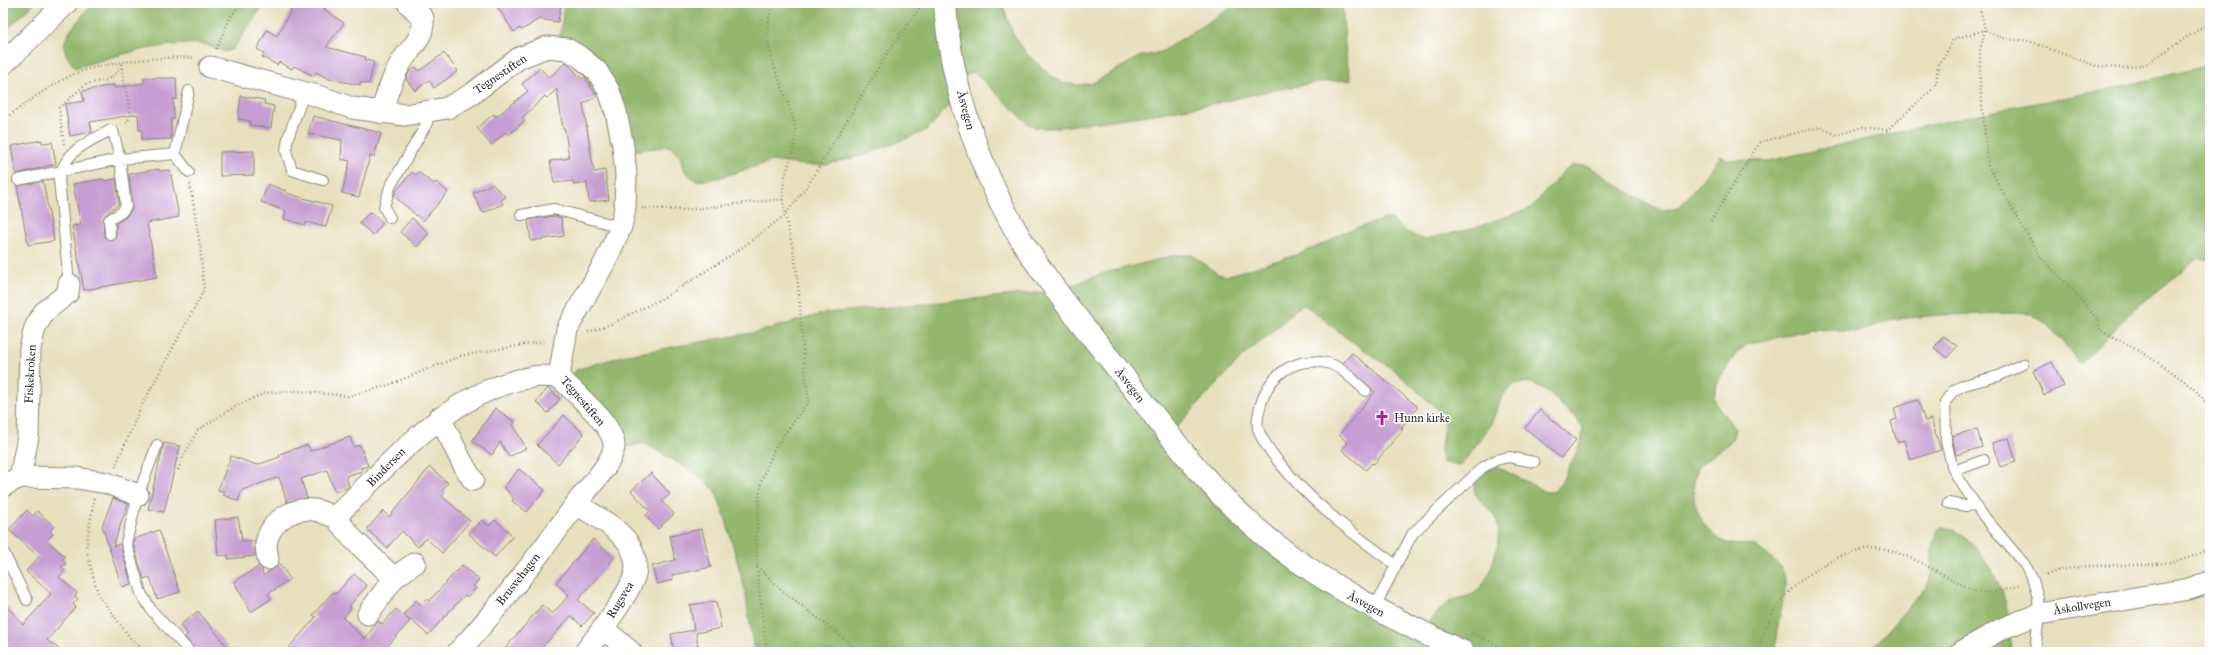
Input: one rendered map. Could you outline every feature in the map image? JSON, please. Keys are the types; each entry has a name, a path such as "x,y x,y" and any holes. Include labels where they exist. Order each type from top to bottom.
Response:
{"main road":[{"path":"3,64 66,3"},
{"name":"Åsvegen","path":"945,3 954,64 970,128 996,193 1023,242 1070,308 1202,477 1240,515 1274,544 1328,583 1374,609 1463,652"}],"street":[{"path":"382,113 386,94 400,65 420,38 424,28 423,18 408,3"},
{"name":"Tegnestiften","path":"211,63 352,108 405,115 447,108 472,94 519,58 547,47 567,49 580,57 597,71 609,91 623,146 626,174 623,217 606,262 567,329 559,377 599,417 612,435 614,447 609,461 576,504"},
{"name":"Fiskekroken","path":"69,284 68,293 44,312 35,328 32,341 28,437 12,482 51,477 108,483 138,495"},
{"name":"Bindersen","path":"335,517 375,479 406,446 439,418 471,397 502,385 533,377 559,377"},
{"path":"439,418 456,447 463,466 473,480"},
{"name":"Rugsvea","path":"576,504 609,524 627,541 635,557 635,574 603,628 585,652"},
{"name":"Brusvehagen","path":"458,652 510,590 576,504"},
{"path":"268,559 266,544 271,531 279,519 293,511 314,510 335,517 354,539 394,578"},
{"path":"368,614 394,578 415,563"},
{"name":"Åskollvegen","path":"1961,652 2001,629 2039,614 2189,588 2210,582"},
{"name":"Rugsvea","path":"603,628 631,652"}],"lane":[{"path":"174,154 189,90"},
{"path":"304,93 288,138 286,151 292,170 323,180"},
{"path":"390,218 384,207 390,187 427,123 428,112"},
{"path":"69,284 66,234 59,179 66,161 72,153 110,130 113,131 120,159 126,206 122,212 110,220 110,234"},
{"path":"18,180 120,159 174,154"},
{"path":"174,154 189,172"},
{"path":"521,215 554,209 623,217"},
{"path":"1366,391 1336,367 1327,363 1305,362 1294,364 1284,369 1268,384 1259,411 1258,429 1267,447 1294,482 1347,529 1396,565"},
{"path":"2023,364 1998,376 1964,385 1953,391 1947,397 1945,415 1946,441 1947,452 1954,471 1976,505 2025,565 2033,580 2038,598 2039,614 2035,652"},
{"path":"157,445 138,495 126,543 141,592 152,611 190,652"},
{"path":"1374,609 1413,533 1482,468 1496,460 1509,457 1534,462"},
{"path":"1954,471 1984,460"},
{"path":"1948,503 1966,506 1976,505"},
{"path":"3,551 27,600"}],"path":[{"path":"3,120 42,91 73,74 99,66 179,56 211,63 219,38 241,3"},
{"path":"767,652 757,566 756,542 761,481 775,448 809,400 805,374 796,268 791,236 784,216 783,199 786,174 796,144 794,122 770,55 768,28 772,7 776,3"},
{"path":"178,470 183,457 198,430 236,406 265,393 297,391 348,396 386,386 460,356 574,337 611,324 665,297 736,252 784,216 810,182 887,53 923,3"},
{"path":"1979,3 1986,30 1980,51 1980,77 1988,166 2008,203 2040,258 2067,284 2098,320 2100,330 2122,341 2168,370 2194,390 2207,405 2210,416"},
{"path":"1711,221 1760,142 1820,127 1837,135 1863,127 1887,130 1936,86 1938,64 1945,56 1954,39 1986,30 1998,37 2015,41 2026,40 2096,66 2125,68 2146,64 2210,22"},
{"path":"113,131 128,122 130,112 122,64"},
{"path":"66,161 59,108 86,84 107,80 122,68"},
{"path":"146,652 131,639 98,594 86,548 94,494 108,483 142,405 204,290 200,245 192,203 189,172"},
{"path":"623,217 783,199"},
{"path":"1757,652 1776,609 1785,595 1821,567 1845,555 1860,551 1874,549 1898,553 1974,591 1984,594 2005,590 2058,570 2175,561 2194,556 2210,546"},
{"path":"757,566 779,588 861,652"},
{"path":"2195,652 2210,649"}],"green space":[{"path":"3,3 35,3 3,33"},
{"path":"94,3 265,3 233,49 225,52 202,44 171,45 121,55 75,68 65,52 65,41 76,23"},
{"path":"564,3 1002,3 1013,34 1027,54 1050,75 1063,83 1078,85 1093,83 1139,57 1161,52 1238,3 1342,3 1346,58 1351,80 1319,82 1264,92 1217,103 1148,115 1053,128 1037,128 1030,125 974,72 966,75 957,88 950,103 935,122 923,132 864,155 826,165 803,165 772,161 719,178 696,181 685,171 681,156 669,146 626,152 607,120 597,91 560,41"},
{"path":"2210,65 2210,259 2197,259 2135,308 2080,364 2061,339 2044,322 2031,314 1942,315 1893,319 1858,332 1811,329 1746,345 1735,355 1718,381 1714,396 1716,404 1735,429 1733,437 1729,443 1705,461 1696,473 1694,483 1695,503 1702,521 1708,530 1716,537 1728,543 1754,545 1773,560 1782,570 1785,577 1785,586 1777,632 1777,652 754,652 745,590 726,520 715,490 697,474 644,443 629,447 621,446 559,388 576,370 622,356 757,332 826,313 1058,291 1101,274 1176,255 1192,255 1218,274 1226,276 1299,254 1328,242 1341,233 1385,219 1392,219 1403,230 1425,239 1471,229 1531,208 1561,174 1573,165 1589,166 1648,205 1663,210 1679,208 1721,156 1729,160 1768,161 1979,114 2120,87","holes":["1304,305 1348,339 1394,370 1443,414 1444,426 1441,450 1442,462 1455,465 1462,464 1490,426 1502,397 1513,384 1529,382 1543,388 1579,421 1583,427 1581,443 1563,479 1554,492 1546,492 1498,467 1489,466 1479,477 1475,485 1475,492 1478,498 1494,517 1498,526 1499,532 1496,553 1486,579 1481,587 1472,595 1457,599 1447,604 1426,626 1262,540 1168,436 1243,356 1268,336 1298,307"]},
{"path":"1941,527 1952,529 1963,536 1974,546 1992,572 1999,585 2007,609 2012,652 1869,652 1927,586 1930,579 1933,539"}],"building":[{"path":"295,3 328,3 324,9 344,23 326,47 366,57 365,60 374,62 369,84 360,82 360,85 329,79 316,72 314,76 294,66 292,69 279,62 277,65 262,57 264,53 257,49 267,30 277,36"},
{"path":"495,3 561,3 558,22 539,19 522,30 520,28 514,32"},
{"path":"444,53 458,71 434,88 429,80 415,91 406,79 409,72 416,67 419,71"},
{"path":"566,62 582,79 585,77 597,96 583,104 594,172 605,170 609,200 589,202 587,183 574,185 573,181 554,183 550,161 569,158 557,89 547,98 545,96 522,118 525,121 508,135 506,132 491,145 477,128 494,114 496,117 528,91 522,84 540,68 549,78"},
{"path":"144,78 176,78 177,99 173,99 174,119 171,119 171,139 142,140 142,130 139,130 138,114 90,122 92,132 70,136 65,104 84,101 82,91 114,85 114,88 144,83"},
{"path":"241,96 265,100 264,104 274,106 271,128 250,125 250,121 238,119"},
{"path":"313,116 381,133 374,157 370,156 359,197 342,193 350,161 341,159 342,140 308,134"},
{"path":"42,140 42,143 52,142 56,164 16,174 11,146"},
{"path":"254,151 254,175 220,176 220,152"},
{"path":"159,169 160,171 170,170 179,217 147,223 157,277 84,290 72,226 81,225 73,184 103,179 104,181 116,179 119,204 105,215 103,220 104,237 111,240 116,236 116,223 126,217 132,209 129,174"},
{"path":"412,172 416,175 418,172 434,184 436,182 448,192 423,221 394,196 396,191"},
{"path":"43,181 54,241 28,245 17,186"},
{"path":"268,184 286,191 286,193 332,206 326,227 306,222 305,225 284,219 286,211 261,202"},
{"path":"492,184 506,197 501,200 503,204 483,213 473,193"},
{"path":"370,212 383,223 373,235 359,223"},
{"path":"554,216 561,218 564,236 531,241 528,220"},
{"path":"412,218 429,233 417,247 400,232"},
{"path":"1943,336 1957,346 1948,358 1934,348"},
{"name":"Hunn kirke","path":"1352,353 1418,407 1401,428 1403,429 1374,464 1372,463 1366,470 1342,450 1348,443 1339,435 1375,392 1343,363"},
{"path":"2052,362 2064,386 2044,395 2033,371"},
{"path":"548,388 560,399 548,413 536,402"},
{"path":"1918,400 1925,421 1931,419 1941,450 1910,460 1904,440 1897,442 1891,421 1897,419 1894,408"},
{"path":"495,408 515,422 513,425 526,448 509,457 500,442 492,455 472,441"},
{"path":"1540,410 1576,440 1561,458 1525,428"},
{"path":"564,415 584,434 558,464 537,445"},
{"path":"1977,429 1982,447 1956,455 1952,436"},
{"path":"350,437 354,447 360,445 368,466 361,468 362,471 346,476 349,486 347,488 335,492 327,470 301,479 307,498 287,502 279,477 242,490 238,501 223,495 225,492 218,490 231,456 257,465 280,457 279,454 300,447 308,445 310,451"},
{"path":"2009,438 2016,462 2000,467 1992,443"},
{"path":"164,443 180,446 164,512 148,509"},
{"path":"430,467 448,483 442,490 445,493 442,496 470,521 442,553 426,538 418,547 402,531 387,548 367,529 383,511 389,517"},
{"path":"519,469 545,490 527,512 512,501 514,499 504,487"},
{"path":"651,473 670,494 662,501 674,514 658,529 646,516 650,511 631,491"},
{"path":"113,498 128,504 113,546 120,544 131,584 122,587 102,526"},
{"path":"27,510 33,516 37,511 54,526 50,531 53,534 47,540 65,557 62,560 66,563 61,567 65,570 59,577 77,593 75,596 78,599 73,604 76,607 47,640 63,652 15,652 3,638 3,602 23,625 51,594 26,571 39,557 9,530"},
{"path":"238,517 242,541 255,541 255,556 228,559 228,555 218,556 215,520"},
{"path":"482,520 489,526 495,520 513,536 495,557 469,534"},
{"path":"702,529 711,567 672,575 673,580 657,584 652,566 675,560 670,536"},
{"path":"159,530 180,592 157,599 150,577 144,579 133,543 134,539"},
{"path":"593,539 614,558 578,600 594,613 582,626 571,616 538,652 502,652 542,605 552,614 569,595 556,583"},
{"path":"280,564 290,579 268,594 271,599 251,612 234,582 259,566 262,569 263,576"},
{"path":"462,565 479,580 473,586 476,588 467,597 465,595 428,635 404,614 416,600 421,605 427,599 429,601"},
{"path":"354,574 367,586 349,606 351,608 343,618 365,639 378,621 382,624 396,609 410,621 382,652 285,652 316,617 313,615 333,592 336,594"},
{"path":"716,601 721,628 696,633 698,646 674,651 671,634 694,630 690,605"},
{"path":"198,611 232,652 196,652 185,637 188,634 180,625"}],"place":[{"name":"Hunn kirke","path":"1382,418"}]}
